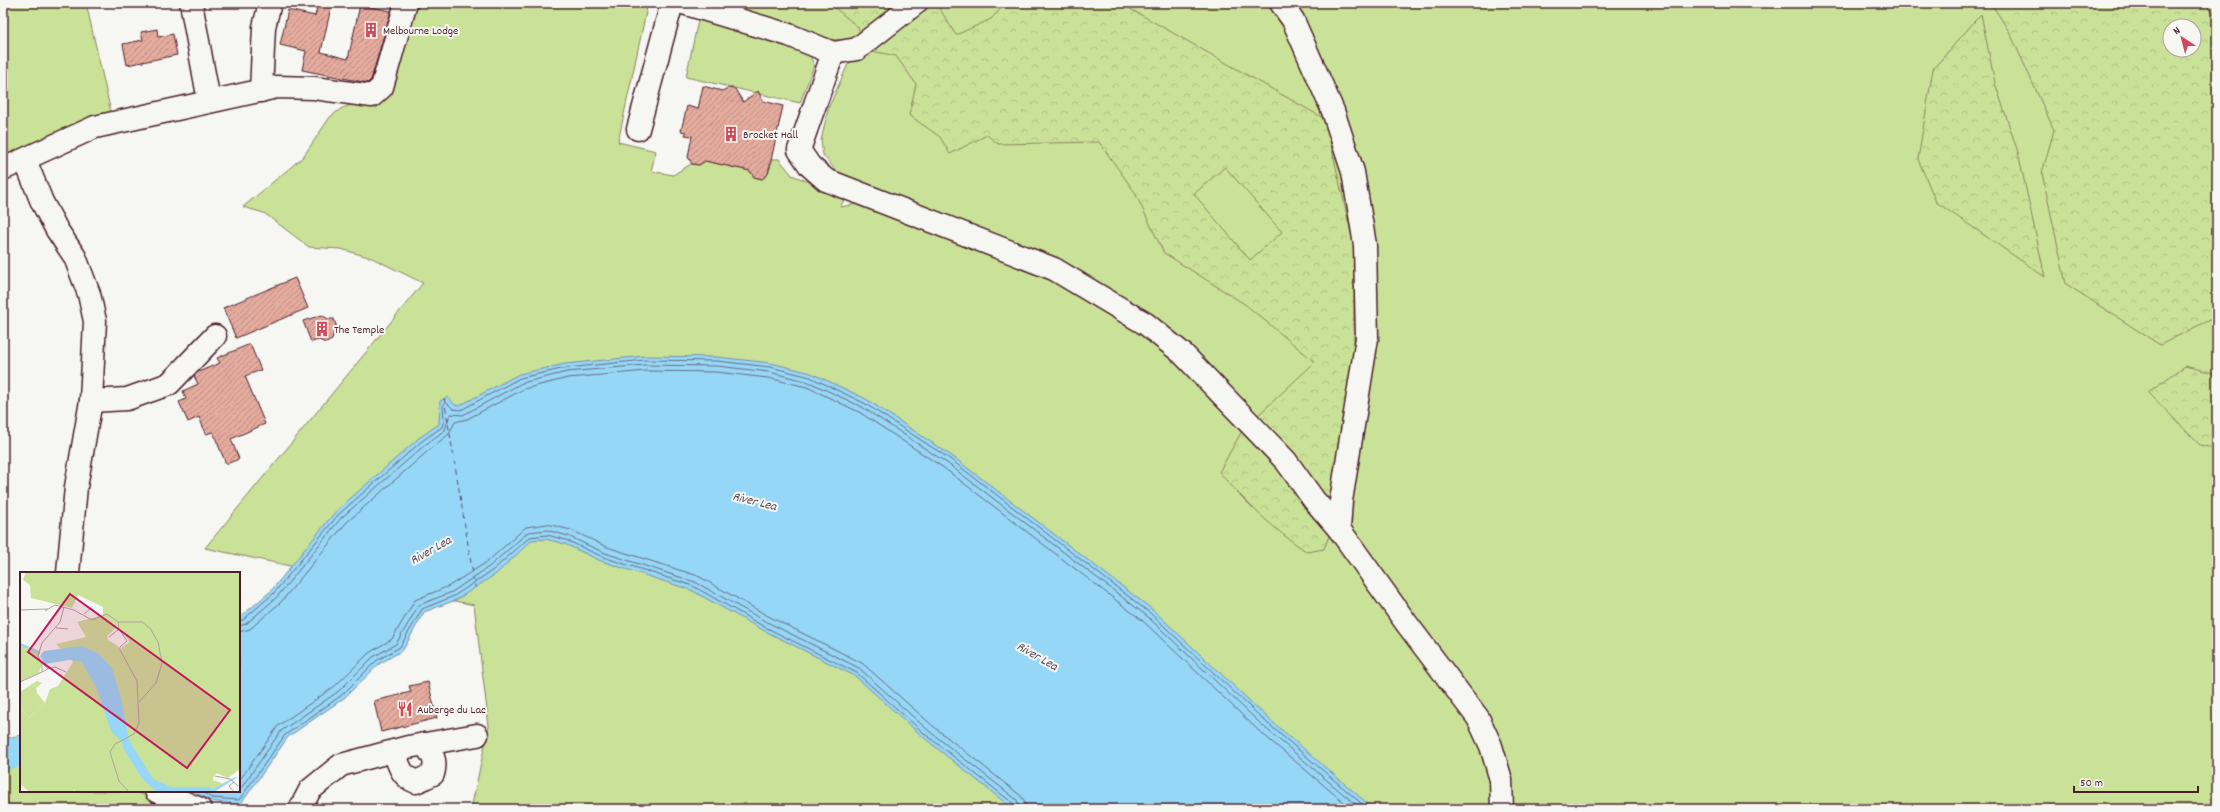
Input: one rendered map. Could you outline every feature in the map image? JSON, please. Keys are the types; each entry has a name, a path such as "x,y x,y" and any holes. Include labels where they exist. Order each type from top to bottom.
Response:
{"lane":[{"path":"191,3 209,101"},
{"path":"261,91 264,27 270,3"},
{"path":"3,169 94,127 277,87 372,96 382,87 406,3"},
{"path":"638,129 672,3"},
{"path":"683,3 789,35 833,53 857,49 885,29 916,3"},
{"path":"1281,3 1293,20 1333,111 1353,172 1366,245 1367,338 1341,501 1339,529"},
{"path":"833,53 799,150 810,166 826,180 1054,269 1146,324 1183,354 1286,461 1314,500 1339,529 1407,624 1478,718 1491,746 1501,780 1502,809"},
{"path":"25,160 54,224 75,257 89,294 95,321 91,401 76,487 68,572"},
{"path":"91,401 127,399 169,384 215,336"},
{"path":"300,809 310,790 341,765 424,744 477,735"},
{"path":"394,751 401,772 408,779 416,782 433,774 436,765 434,756 424,744"},
{"path":"158,792 200,809"}],"green space":[{"path":"3,3 86,3 112,117 3,166"},
{"path":"416,3 648,3 618,142 656,151 651,171 673,175 691,164 699,165 705,161 750,171 754,177 762,179 768,174 773,159 779,159 792,175 846,197 840,207 868,202 1060,278 1176,356 1242,431 1253,420 1155,322 1053,262 841,177 823,155 821,141 828,109 848,64 867,50 862,39 825,39 804,35 701,3 2217,3 2217,809 471,809 489,726 474,605 205,548 423,283 372,258 341,249 309,247 264,213 243,207 303,157 330,117 342,108 386,94"},
{"path":"829,3 936,3 956,35 991,19 1006,3 1120,3 1325,119 1354,246 1354,386 1335,511 1253,420 1315,362 1246,305 1164,253 1134,191 1099,142 998,144 987,135 950,154 940,137 909,115 916,84 896,56 867,50 858,27","holes":["1225,167 1282,232 1250,260 1194,194"]},
{"path":"1991,3 2206,3 2217,18 2217,316 2160,345 2066,284 2042,173 2054,130 2010,33"},
{"path":"1981,14 1995,83 2018,152 2045,277 1936,202 1918,159 1933,69"},
{"path":"699,16 809,53 814,65 800,103 686,77"},
{"path":"2185,366 2217,374 2217,449 2200,445 2148,392"},
{"path":"1247,427 1332,528 1324,549 1307,552 1260,515 1219,472 1242,431"},
{"path":"20,735 20,792 136,792 179,809 3,809 3,739"}],"water":[{"path":"645,356 717,357 771,363 811,373 866,399 952,456 1153,610 1269,719 1374,809 1013,809 923,737 855,676 761,629 691,590 601,561 565,544 546,539 532,540 496,574 456,600 424,612 403,650 379,664 344,698 288,737 240,805 211,801 195,792 240,792 240,617 271,591 335,512 419,438 439,424 440,401 448,397 455,405 459,406 519,374 565,364"}],"building":[{"path":"318,3 332,3 321,52 348,59 360,5 391,11 371,80 368,83 302,70 306,51 280,45 288,10 315,16"},
{"path":"157,29 158,37 173,34 177,55 127,65 123,44 143,40 141,32"},
{"name":"Brocket Hall","path":"703,86 722,91 728,88 735,89 743,102 758,91 763,101 783,106 768,174 762,179 754,177 750,171 705,161 699,165 692,164 688,157 692,136 685,135 686,132 681,131 687,106 698,109"},
{"path":"295,278 308,308 236,338 223,308"},
{"name":"The Temple","path":"322,315 328,319 334,319 338,331 333,335 332,340 326,343 319,340 311,342 303,321"},
{"path":"250,344 261,370 245,376 265,424 231,439 239,459 226,464 213,432 206,434 199,417 188,422 179,402 186,399 183,391 198,384 194,376 198,372 220,363 217,358"},
{"name":"Auberge du Lac","path":"428,682 437,718 381,732 374,701 411,692 409,686"}],"waterway":[{"name":"River Lea","path":"3,755 20,751"}],"ferry route":[{"path":"444,398 475,587"}],"place":[{"name":"Melbourne Lodge","path":"371,30"},
{"name":"Brocket Hall","path":"731,134"},
{"name":"The Temple","path":"322,329"},
{"name":"Auberge du Lac","path":"405,709"}]}
